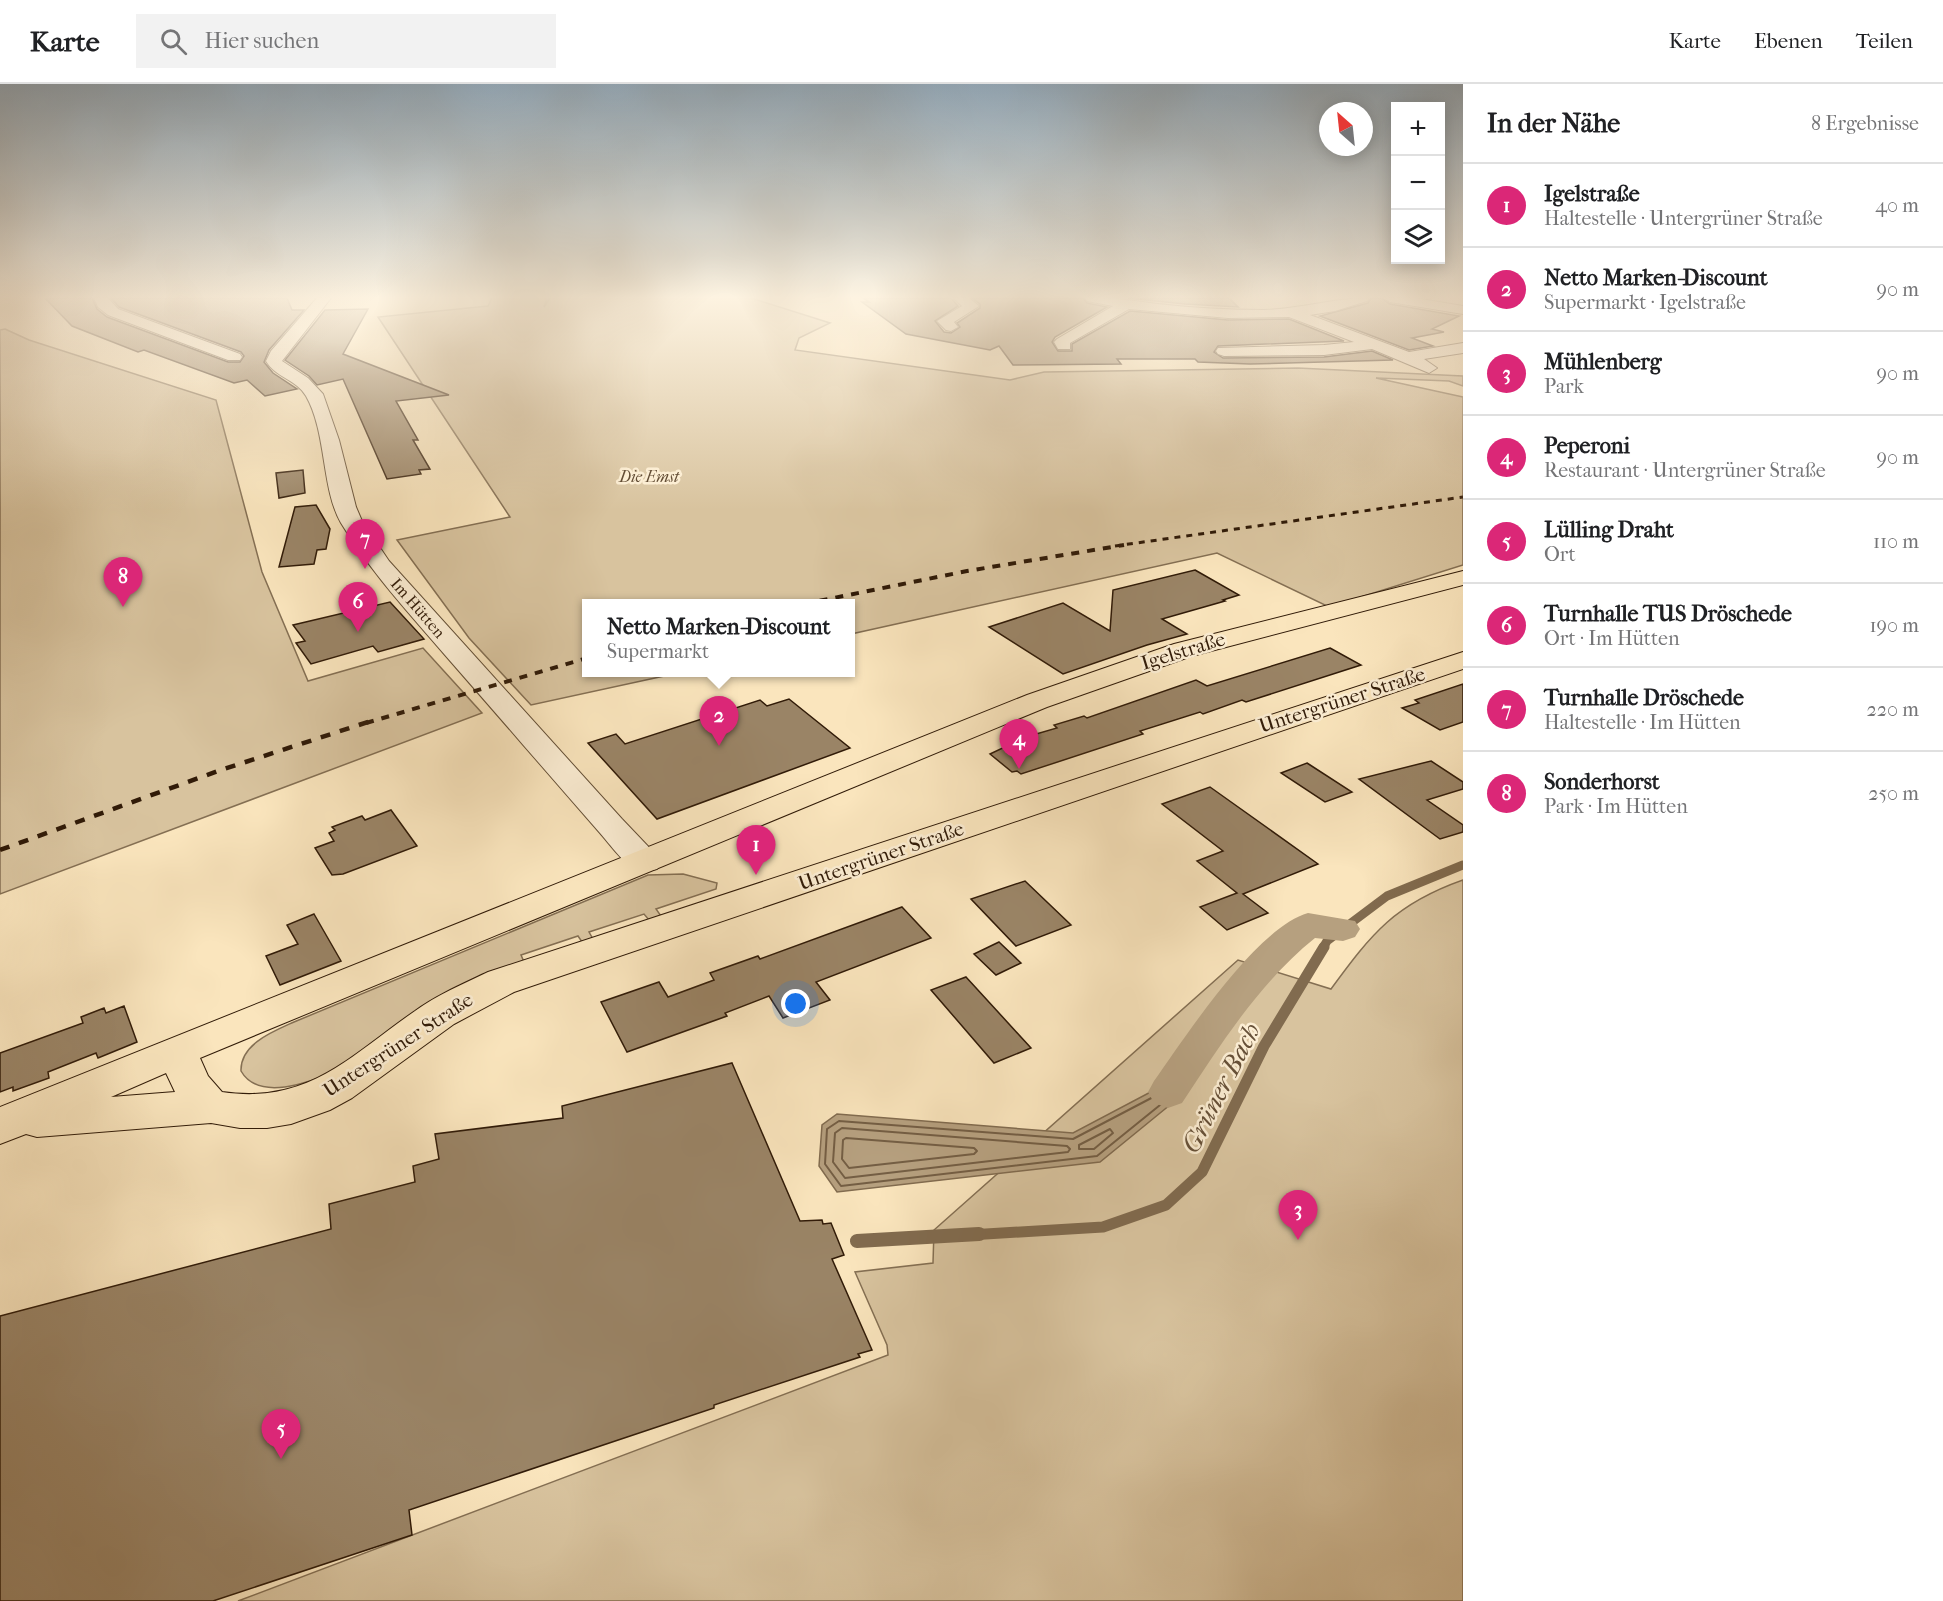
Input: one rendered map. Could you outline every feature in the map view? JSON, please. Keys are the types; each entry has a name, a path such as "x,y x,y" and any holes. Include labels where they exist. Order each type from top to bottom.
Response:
{"main road":[{"name":"Igelstraße","path":"645,861 1008,712 1131,666 1235,635 1463,578"},
{"name":"Untergrüner Straße","path":"4,1124 211,1106 254,1113 281,1110 309,1103 365,1070 422,1026 464,999 501,982 1463,660"},
{"path":"4,1124 177,1051 645,861"},
{"path":"177,1051 197,1094 211,1106"}],"street":[{"name":"Im Hütten","path":"281,369 308,388 318,403 335,455 345,507 358,535 386,572 440,634 486,682 611,826 645,861"}],"green space":[{"path":"0,369 119,369 216,400 262,572 308,681 423,648 482,713 0,894"},
{"name":"Die Emst","path":"412,369 930,369 1010,380 1044,372 1248,369 1314,369 1463,376 1463,386 1449,381 1376,378 1463,397 1463,565 1329,607 1217,553 855,633 855,599 582,599 582,677 660,677 531,705 469,638 397,540 510,517"},
{"path":"683,874 717,883 716,889 656,909 661,916 649,920 644,914 589,932 593,939 582,942 578,936 521,955 524,962 324,1076 292,1086 268,1087 248,1080 241,1071 246,1053 268,1034 648,875"},
{"path":"1463,880 1463,1601 238,1601 888,1355 887,1345 855,1272 933,1263 934,1230 1238,960 1331,989 1359,952 1387,922 1419,899"}],"water":[{"path":"1162,1086 1176,1100 1100,1162 837,1192 819,1166 822,1125 837,1114 1073,1133"}],"building":[{"path":"195,369 270,369 297,389 265,396 247,380 234,383"},
{"path":"298,369 381,369 449,395 396,401 418,440 413,440 430,469 419,470 421,474 387,479 343,379 317,385"},
{"path":"303,470 305,493 279,498 276,473"},
{"path":"316,505 330,529 326,549 317,550 314,564 279,567 295,507"},
{"path":"1195,570 1239,595 1162,619 1187,634 1147,645 1063,674 989,627 1063,603 1110,631 1113,590"},
{"path":"390,602 424,639 378,652 373,646 311,664 296,643 305,641 293,625"},
{"path":"1330,648 1361,665 1246,702 1242,700 1203,714 1200,712 1140,731 1143,734 1021,774 1017,771 1012,772 990,754 1026,737 1057,728 1054,725 1084,716 1087,718 1196,680 1207,686"},
{"path":"1463,684 1463,722 1440,730 1402,708 1419,703 1415,700"},
{"path":"789,699 850,748 657,819 588,743 616,734 625,744 760,700 767,706"},
{"path":"1431,761 1463,782 1463,789 1427,800 1463,825 1463,832 1440,839 1359,779"},
{"path":"1307,763 1352,792 1325,802 1281,773"},
{"path":"1210,787 1318,864 1243,894 1268,913 1227,930 1200,907 1237,893 1197,861 1223,851 1162,804"},
{"path":"391,810 417,846 343,874 332,875 315,848 334,841 329,833 335,830 332,827 362,816 365,820"},
{"path":"1025,881 1071,925 1016,946 971,899"},
{"path":"902,907 931,938 816,982 830,1000 783,1018 769,996 725,1013 727,1016 627,1052 601,1002 659,982 668,997 714,980 710,973 758,956 760,959"},
{"path":"314,914 341,961 280,985 266,956 298,944 287,925"},
{"path":"999,942 1021,963 996,975 974,954"},
{"path":"966,977 1031,1048 994,1063 931,990"},
{"path":"124,1006 137,1042 98,1058 96,1053 48,1072 49,1078 13,1091 13,1087 0,1092 0,1053 83,1023 81,1017 104,1008 106,1013"},
{"path":"732,1063 800,1221 822,1220 823,1224 831,1223 844,1255 832,1259 872,1350 858,1354 860,1357 714,1405 714,1408 409,1510 412,1535 213,1601 0,1601 0,1316 331,1229 329,1204 415,1182 413,1166 439,1159 435,1134 563,1118 562,1106"}],"waterway":[{"name":"Grüner Bach","path":"1323,948 1327,941 1387,896 1463,865"},
{"path":"1168,1092 1231,1002 1287,942 1308,925 1343,929"},
{"name":"Grüner Bach","path":"953,1236 1103,1227 1166,1205 1202,1172 1264,1046 1324,947"},
{"name":"Grüner Bach","path":"857,1241 979,1234"}],"railway":[{"path":"1115,546 1463,497"},
{"path":"829,599 967,571 1124,545"},
{"path":"366,723 582,659"},
{"path":"0,850 218,771 371,721"}],"place":[{"name":"Turnhalle Dröschede","path":"365,569"},
{"name":"Sonderhorst","path":"123,607"},
{"name":"Turnhalle TUS Dröschede","path":"358,632"},
{"name":"Netto Marken-Discount","path":"719,746"},
{"name":"Peperoni","path":"1019,769"},
{"name":"Igelstraße","path":"756,875"},
{"name":"Mühlenberg","path":"1298,1240"},
{"name":"Lülling Draht","path":"281,1459"}]}
